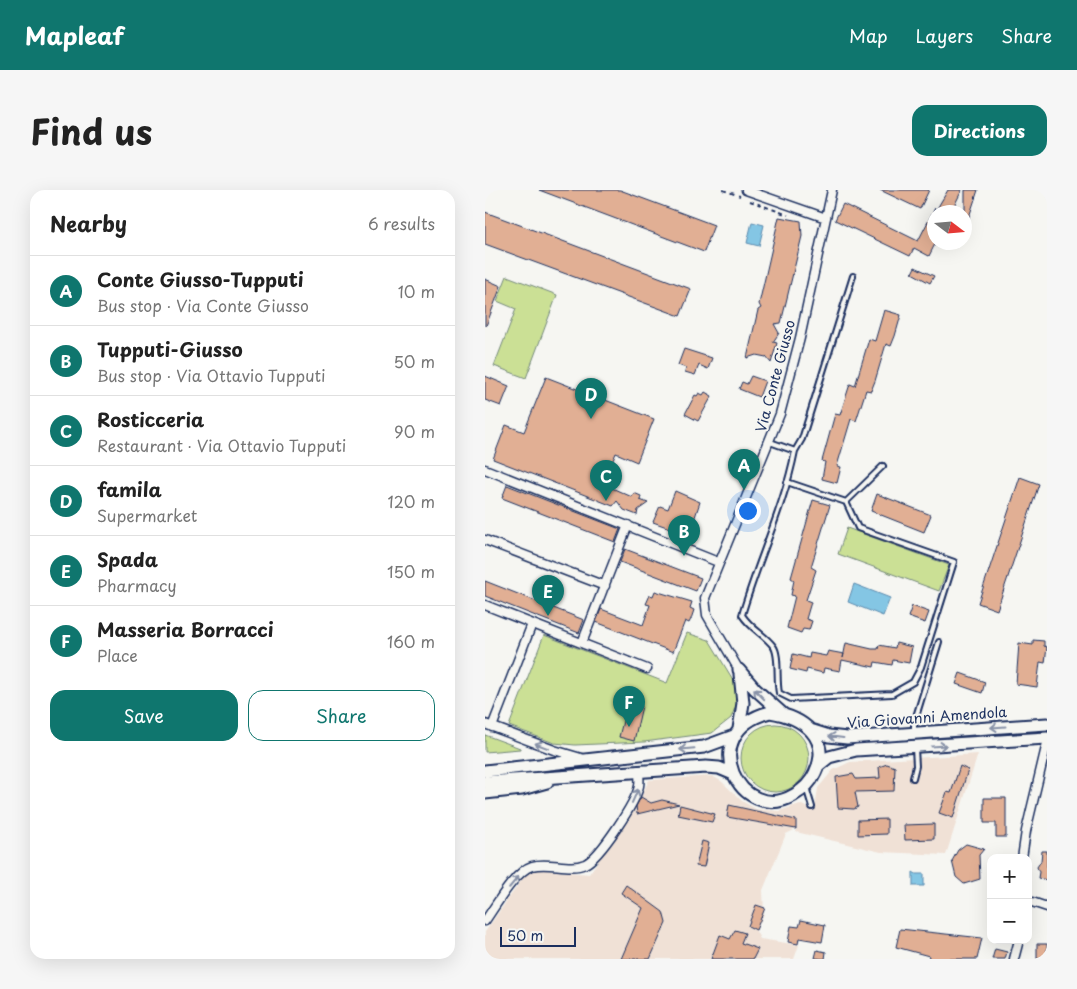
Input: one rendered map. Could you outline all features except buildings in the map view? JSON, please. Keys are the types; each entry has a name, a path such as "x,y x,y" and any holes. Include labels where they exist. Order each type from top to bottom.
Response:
{"main road":[{"name":"Via Giovanni Amendola","path":"739,670 755,689 784,714 809,729 829,736 847,738 1047,724"},
{"path":"731,773 730,748 737,733 743,703 739,670"},
{"path":"485,771 704,747 737,733 758,715 770,712 784,714"},
{"path":"485,782 639,770 719,768 731,773 751,795 770,802 790,798 806,786 819,765 821,751 817,738 809,729"},
{"name":"Via Giovanni Amendola","path":"819,765 829,758 856,750 915,748 1047,738"},
{"path":"485,792 522,789 572,775"}],"street":[{"path":"746,190 825,218"},
{"name":"Via Conte Giusso","path":"739,670 707,615 705,598 718,562 770,442 780,414 800,338 832,190"},
{"path":"485,469 718,562"},
{"path":"582,643 628,526"},
{"path":"485,540 605,586"},
{"path":"485,605 647,669"},
{"path":"532,624 489,726 554,750 588,760"},
{"path":"1022,854 1025,831 1047,743"},
{"path":"485,921 516,878 531,866 576,866 586,864 595,855 631,804 639,786 639,770"},
{"path":"1032,902 1047,906"},
{"path":"1014,959 1018,944"}],"lane":[{"path":"787,482 846,502 858,528 954,562 921,667 913,682 892,694 791,700 779,693 776,681 778,661 774,647 750,627 742,615 787,482 795,451 803,439 853,276"},
{"path":"770,442 795,451"},
{"path":"846,502 883,466"},
{"path":"913,778 916,766 914,723 939,642"},
{"path":"806,786 811,807"}],"shaded area":[{"path":"978,754 946,855 881,852 796,832 796,829 786,834 763,890 764,914 756,931 760,939 799,945 794,959 485,959 485,932 525,875 533,869 589,874 636,807 649,780 712,776 721,781 742,801 756,809 779,811 800,804 808,808 815,808 818,788 833,770 850,762"}],"green space":[{"path":"507,276 557,295 526,378 494,366 516,309 497,301"},
{"path":"847,528 949,565 939,591 838,554"},
{"path":"687,633 709,640 735,683 738,700 731,718 712,733 644,742 575,745 554,743 509,726 544,635 667,683"},
{"path":"775,724 788,727 799,734 806,745 809,758 806,771 799,782 788,789 775,792 762,789 751,782 744,771 741,758 744,745 751,734 762,727"},
{"path":"485,735 520,748 520,749 485,752"}],"water":[{"path":"752,222 764,225 759,246 747,243"},
{"path":"854,584 890,598 883,616 848,602"},
{"path":"913,872 924,874 924,886 913,886"}],"place":[{"name":"famila","path":"591,419"},
{"name":"Conte Giusso-Tupputi","path":"744,490"},
{"name":"Rosticceria","path":"606,501"},
{"name":"Tupputi-Giusso","path":"684,556"},
{"name":"Spada","path":"548,616"},
{"name":"Masseria Borracci","path":"629,727"}]}
